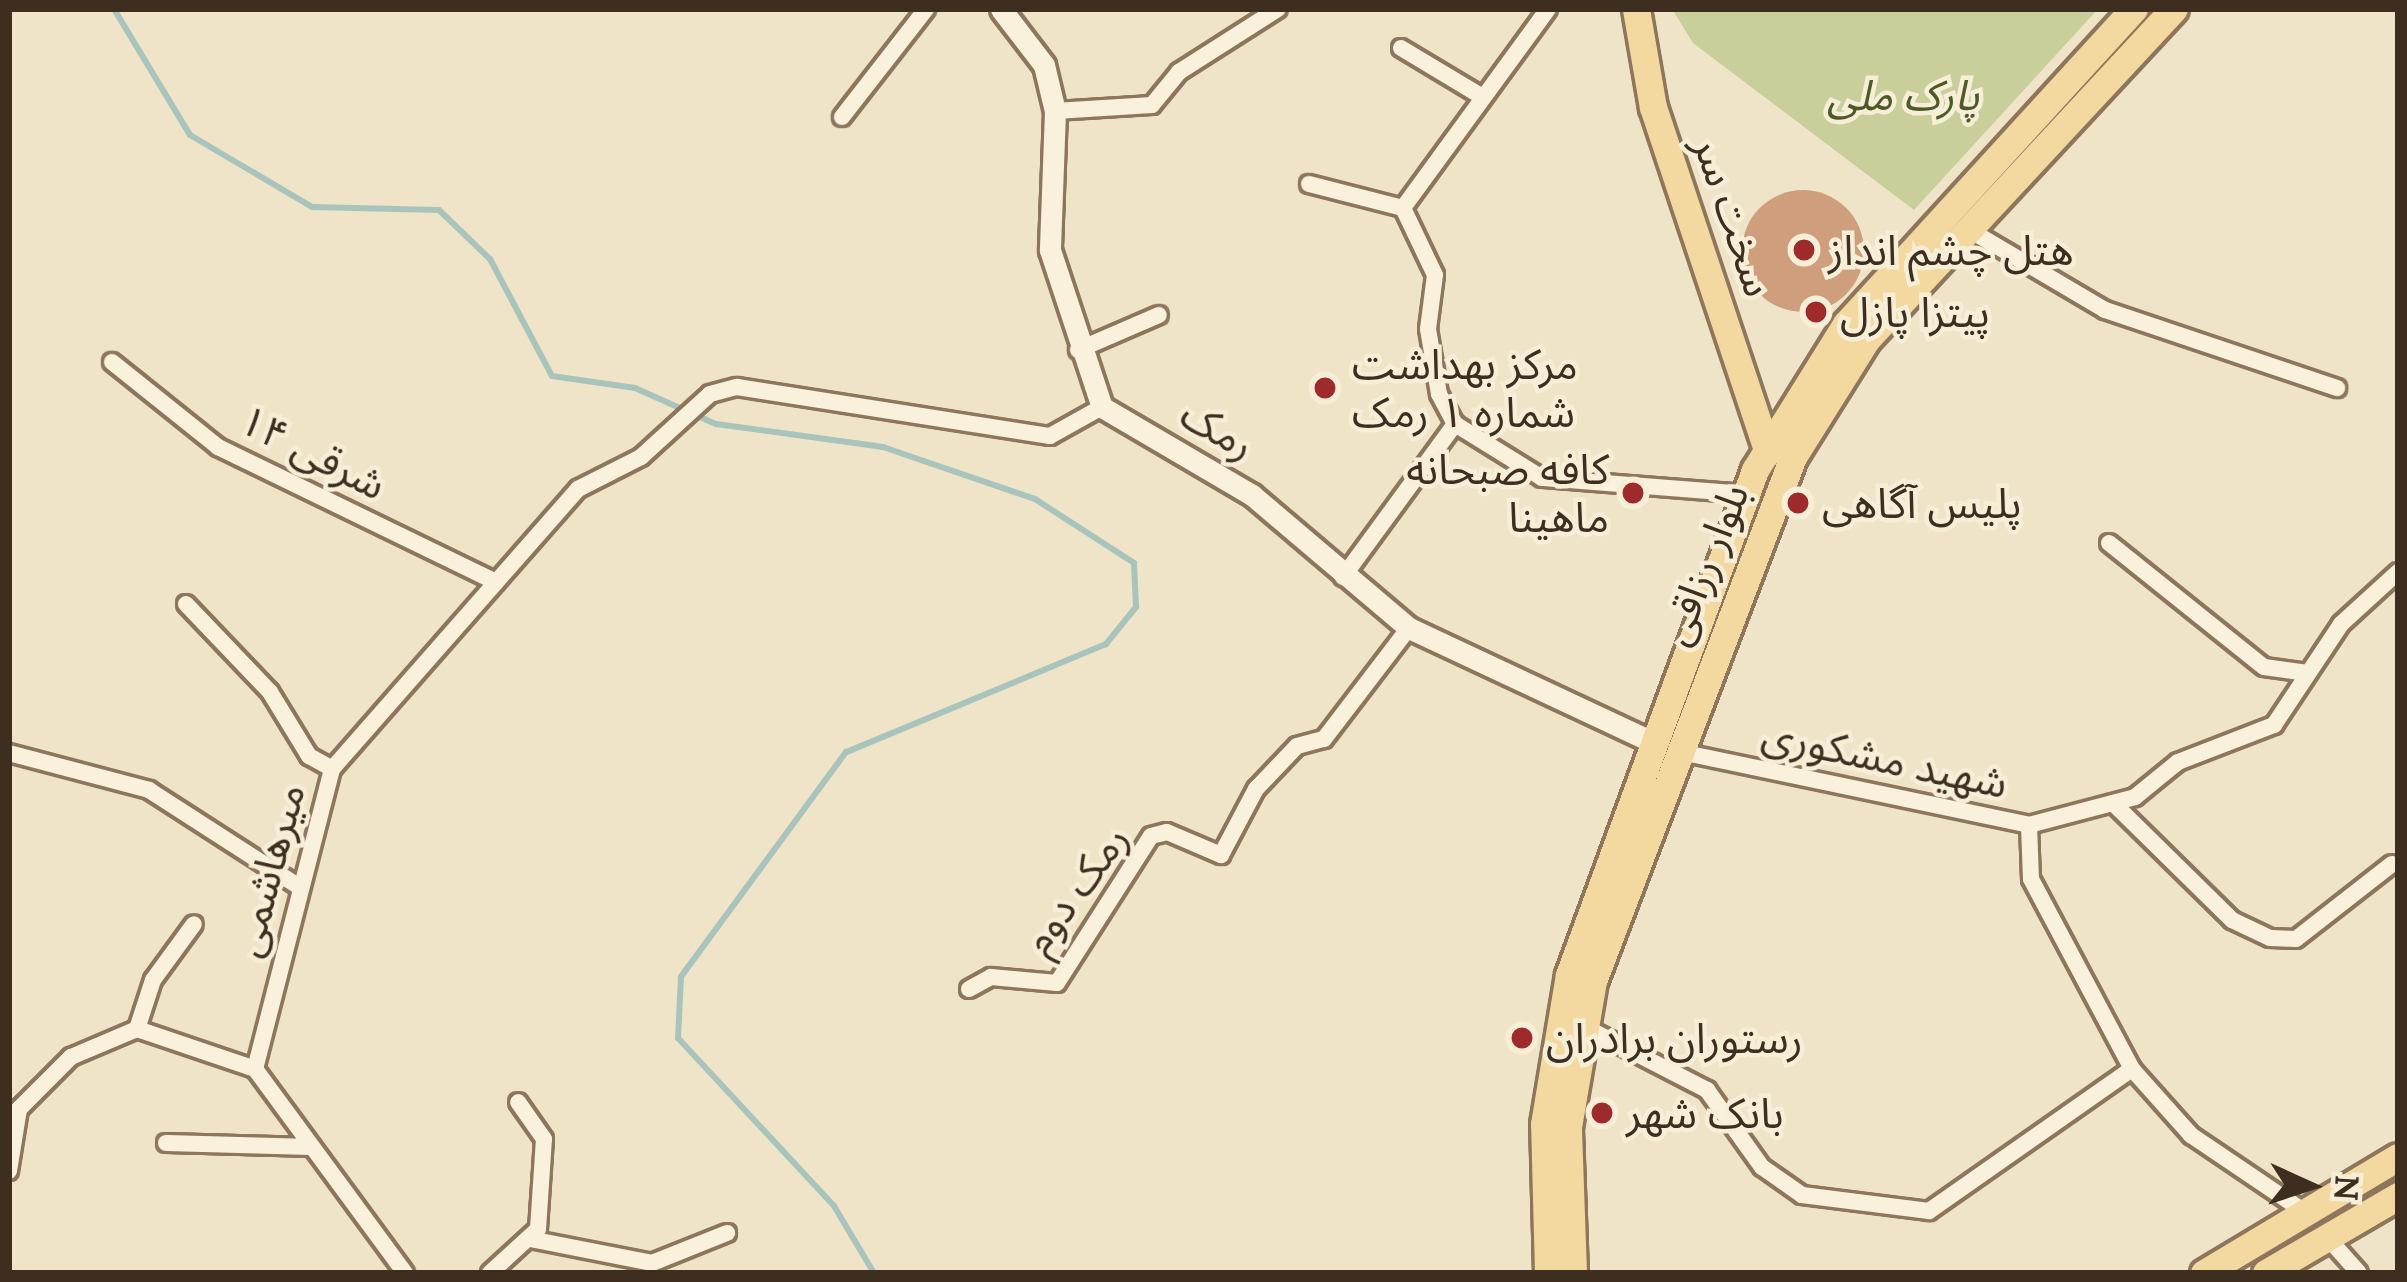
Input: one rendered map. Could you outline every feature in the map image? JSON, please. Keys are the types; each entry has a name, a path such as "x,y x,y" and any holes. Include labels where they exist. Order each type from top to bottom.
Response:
{"main road":[{"name":"سخت سر","path":"1636,9 1653,107 1780,452"},
{"name":"بلوار رزاقی","path":"1548,1273 1541,1186 1555,1043 1663,746 1770,506 1780,452 1846,324 2134,9"},
{"name":"بلوار رزاقی","path":"1573,1273 1568,1147 1583,1026 1663,746 1744,494 1866,340 2174,9"},
{"path":"1744,494 1760,489 1770,506"},
{"path":"2204,1273 2398,1157"},
{"path":"2266,1273 2398,1196"}],"street":[{"path":"842,118 926,9"},
{"path":"1001,9 1028,34 1055,111 1050,250 1078,350 1102,407"},
{"path":"1055,111 1152,105 1179,72 1277,9"},
{"path":"1403,208 1548,9"},
{"path":"1401,48 1481,96"},
{"path":"1309,184 1403,208 1436,275 1430,363 1455,424 1542,478 1744,494"},
{"path":"1966,228 2105,310 2337,388"},
{"path":"1078,350 1159,316"},
{"name":"شرقی ۱۴","path":"112,362 218,447 496,582"},
{"name":"میرهاشمی","path":"255,1069 298,886 332,769 578,488 670,435 710,394 736,387 1050,436 1102,407"},
{"name":"رمک","path":"1102,407 1252,495 1343,577 1409,628 1663,746"},
{"path":"1343,577 1455,424"},
{"path":"2109,542 2264,668 2308,673"},
{"path":"2029,825 2114,803 2274,725 2375,585 2398,572"},
{"path":"186,604 270,692 310,756 332,769"},
{"name":"رمک دوم","path":"969,988 991,977 1057,983 1151,836 1221,855 1256,789 1297,746 1324,739 1409,628"},
{"name":"شهید مشکوری","path":"1663,746 2029,825 2031,879 2132,1069 2191,1136 2306,1213"},
{"path":"9,753 149,790 298,886"},
{"path":"2114,803 2232,920 2270,938 2296,939 2392,864"},
{"path":"137,1029 153,980 194,924"},
{"path":"1583,1026 1707,1090 1762,1167 1802,1195 1929,1211 2132,1069"},
{"path":"9,1171 19,1108 71,1058 137,1029 255,1069 405,1273"},
{"path":"490,1273 530,1239 544,1139 518,1102"},
{"path":"166,1142 313,1148"},
{"path":"530,1239 652,1263 727,1233"},
{"path":"2327,1237 2359,1273"}],"green space":[{"name":"پارک ملی","path":"1672,9 2098,9 1914,210 1693,43"}],"building":[{"name":"هتل چشم انداز","path":"1803,190 1826,194 1846,208 1860,228 1864,251 1860,274 1846,294 1826,308 1803,312 1780,308 1760,294 1746,274 1742,251 1746,228 1760,208 1780,194"}],"waterway":[{"path":"114,9 190,135 312,207 439,210 490,259 552,376 635,388 716,424 883,447 1035,499 1134,563 1136,607 1106,644 846,752 681,977 678,1038 834,1206 874,1273"}],"place":[{"name":"هتل چشم انداز","path":"1804,250"},
{"name":"پیتزا پازل","path":"1816,312"},
{"name":"مرکز بهداشت شماره ۱ رمک","path":"1325,388"},
{"name":"کافه صبحانه ماهینا","path":"1633,493"},
{"name":"پلیس آگاهی","path":"1798,503"},
{"name":"رستوران برادران","path":"1522,1038"},
{"name":"بانک شهر","path":"1602,1113"}]}
